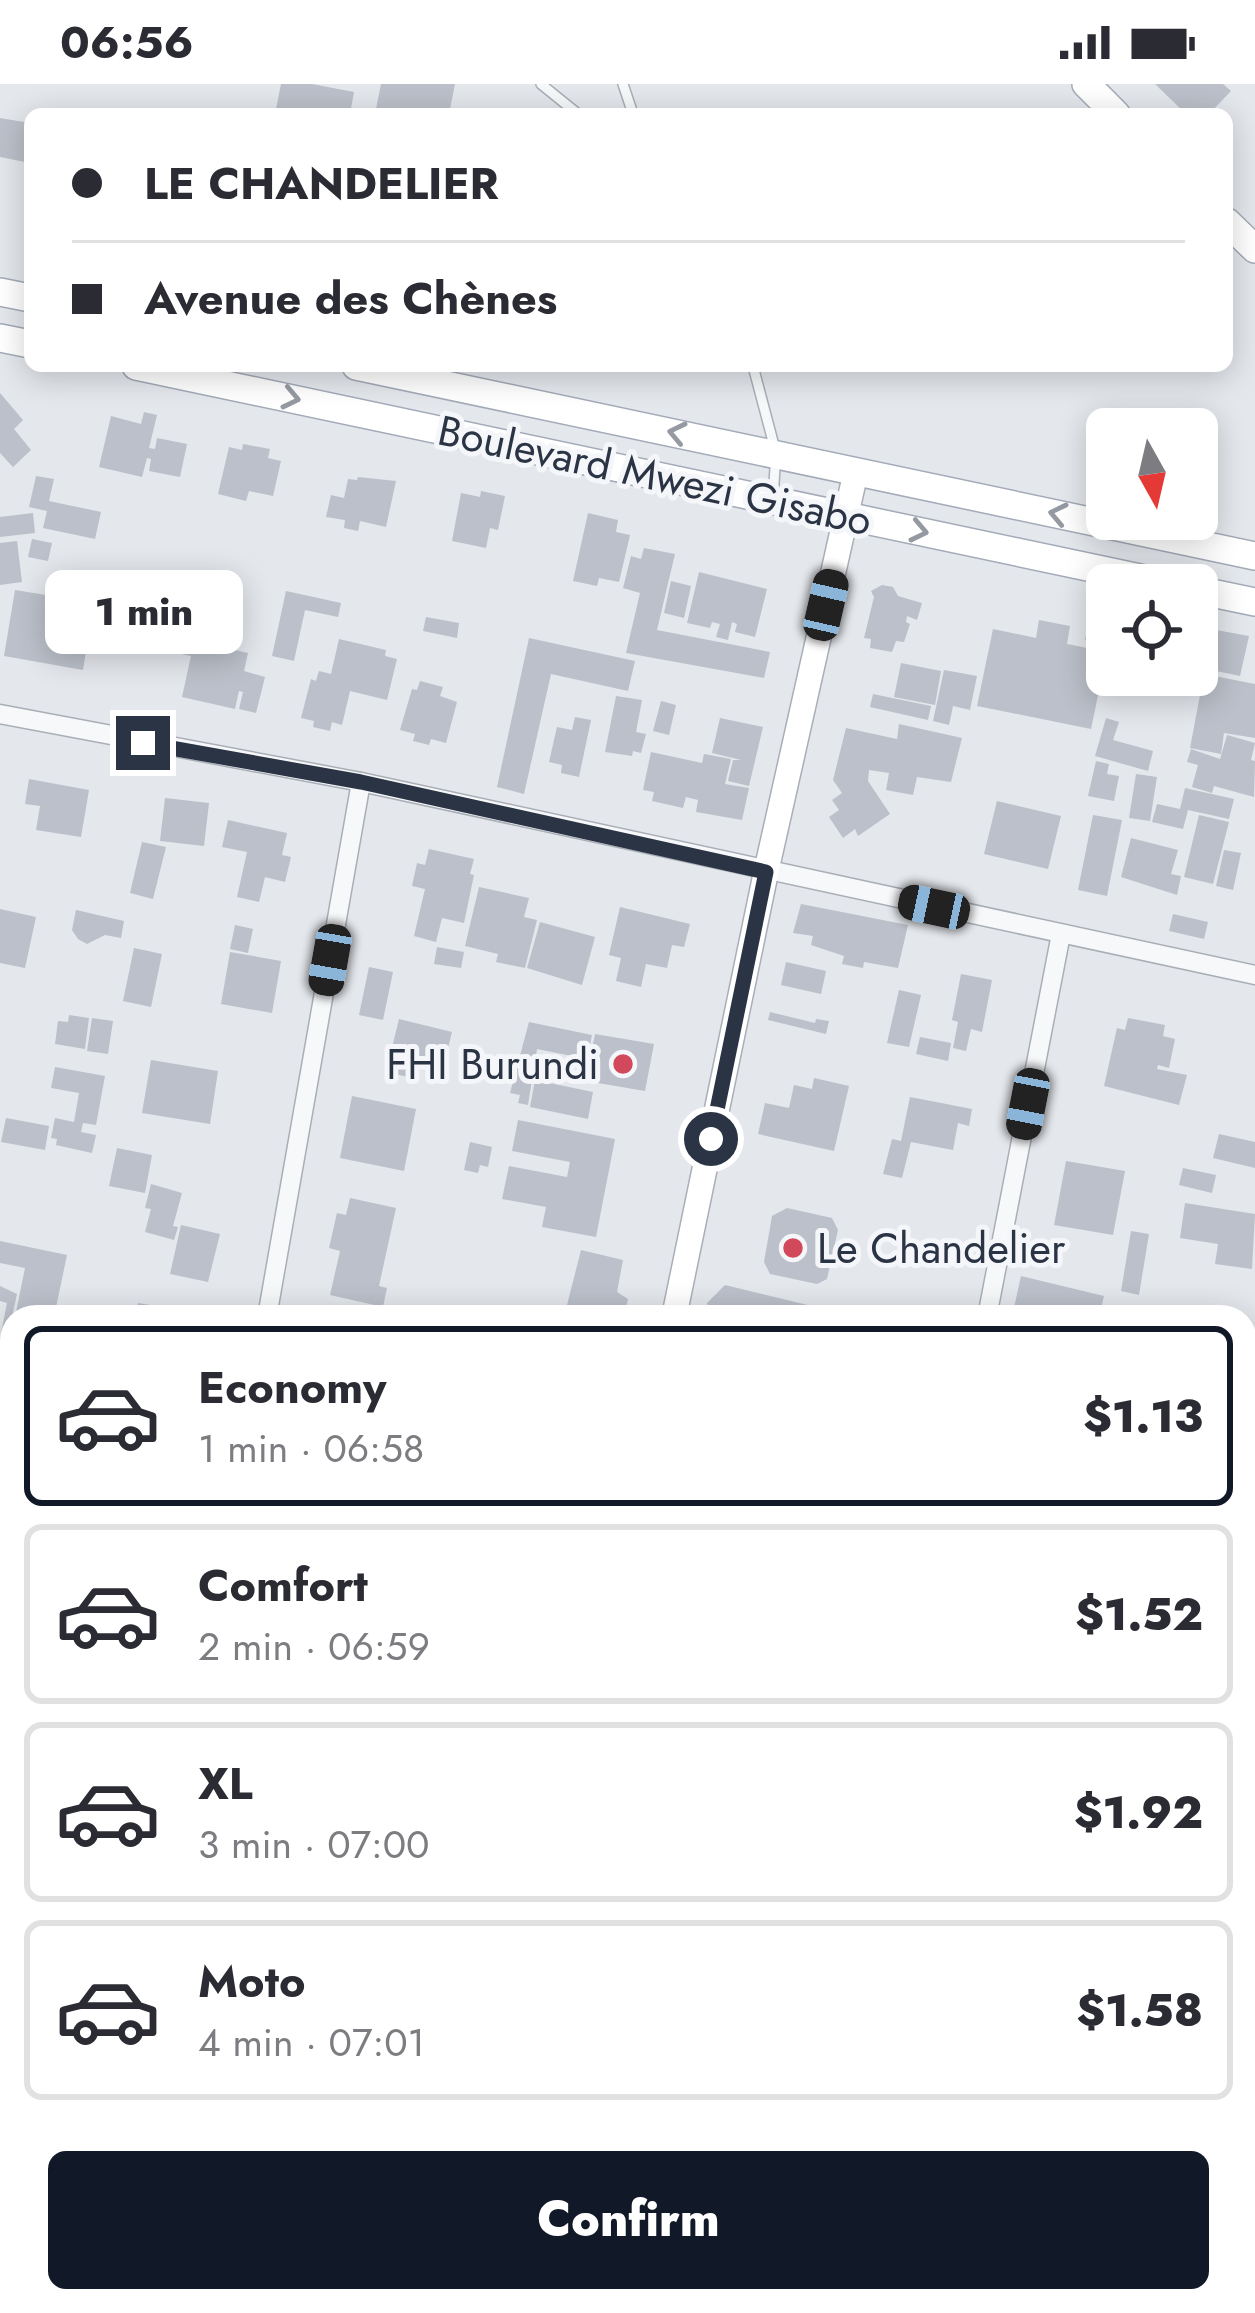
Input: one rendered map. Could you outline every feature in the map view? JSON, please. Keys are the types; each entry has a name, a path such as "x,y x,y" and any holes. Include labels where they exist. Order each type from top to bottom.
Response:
{"main road":[{"path":"1086,84 1110,108"},
{"path":"1233,228 1255,249"},
{"name":"Boulevard Mwezi Gisabo","path":"165,372 1086,567"},
{"name":"Boulevard Mwezi Gisabo","path":"385,372 1255,556"},
{"path":"1218,594 1255,602"}],"street":[{"path":"676,1305 856,470"},
{"path":"0,714 361,782 1255,975"},
{"path":"269,1305 361,782"},
{"path":"989,1305 1061,934"}],"lane":[{"path":"541,84 571,108"},
{"path":"755,372 776,453 773,498"}],"building":[{"path":"281,84 354,92 351,108 276,108"},
{"path":"381,84 455,84 450,108 376,108"},
{"path":"1155,84 1223,84 1231,91 1215,108 1180,108"},
{"path":"0,118 24,122 24,162 0,157"},
{"path":"0,393 23,420 14,429 31,450 13,467 0,453"},
{"path":"144,412 157,415 149,448 155,449 157,438 187,444 180,477 149,471 151,459 147,458 142,477 99,467 111,416 141,424"},
{"path":"243,444 270,449 268,458 281,461 273,496 249,491 246,501 218,494 229,447 242,450"},
{"path":"36,476 54,479 49,501 101,512 95,539 43,528 47,511 29,507"},
{"path":"348,479 396,481 386,527 360,521 358,531 344,528 345,520 326,517 331,495 344,498"},
{"path":"481,491 505,496 498,530 490,528 486,548 452,541 461,493 480,497"},
{"path":"33,513 35,533 0,537 0,517"},
{"path":"588,513 618,520 616,532 630,535 619,582 599,578 597,586 573,581"},
{"path":"32,539 52,543 48,561 28,557"},
{"path":"17,541 22,582 0,585 0,543"},
{"path":"644,548 675,554 657,630 770,652 764,678 626,653 640,593 623,588 631,556 641,559"},
{"path":"699,572 767,589 755,637 735,632 737,624 732,622 728,640 716,637 720,624 712,622 710,628 687,623"},
{"path":"671,581 691,586 684,618 664,613"},
{"path":"882,585 922,603 917,620 907,616 910,624 904,642 896,641 892,652 870,648 871,639 864,638 874,597 871,591"},
{"path":"15,590 52,596 47,628 62,630 64,616 91,620 83,670 4,656"},
{"path":"286,591 341,603 338,617 305,610 294,661 272,656"},
{"path":"426,617 459,623 457,638 423,631"},
{"path":"1039,620 1070,626 1067,644 1086,648 1086,696 1098,696 1091,729 977,706 993,629 1036,638"},
{"path":"1218,630 1249,636 1240,676 1218,671"},
{"path":"176,637 248,653 244,671 265,677 256,713 239,709 243,692 239,691 235,709 182,697 191,656 172,652"},
{"path":"529,638 635,661 628,691 551,674 524,794 497,787"},
{"path":"339,639 386,650 385,656 397,659 387,700 350,691 342,725 332,722 330,731 301,718 311,679 316,681 319,671 331,674"},
{"path":"901,663 941,671 935,705 894,697"},
{"path":"944,670 977,676 970,710 953,706 949,725 933,721"},
{"path":"1218,677 1255,684 1255,738 1224,733 1221,754 1190,748 1200,696 1218,696"},
{"path":"420,681 443,687 440,696 457,702 446,743 413,741 415,734 400,730 412,689 417,690"},
{"path":"873,694 931,706 928,720 870,707"},
{"path":"616,696 642,700 636,732 646,734 641,753 605,752"},
{"path":"661,701 676,705 669,735 653,731"},
{"path":"575,717 591,720 579,777 561,773 562,765 549,762 557,727 572,730"},
{"path":"720,718 763,727 749,786 728,781 733,760 741,760 712,753"},
{"path":"1106,718 1119,722 1113,740 1153,751 1148,771 1095,756"},
{"path":"899,724 962,738 951,782 917,777 913,795 886,790 889,773 869,770 868,781 890,814 858,836 855,829 843,838 829,817 839,810 832,800 842,793 833,780 846,728 897,739"},
{"path":"1227,735 1255,743 1251,760 1255,761 1254,797 1214,786 1212,793 1192,787 1198,765 1187,762 1191,749 1220,759"},
{"path":"651,752 702,763 704,754 731,759 725,784 749,788 742,820 696,812 698,800 686,797 683,808 652,801 654,792 643,790"},
{"path":"1096,761 1109,764 1107,774 1119,776 1114,801 1088,796"},
{"path":"1136,774 1157,777 1150,821 1129,818"},
{"path":"29,779 89,790 81,837 36,830 40,806 25,804"},
{"path":"1185,788 1234,799 1229,819 1188,810 1183,829 1152,822 1157,804 1180,809"},
{"path":"165,798 209,803 204,846 160,841"},
{"path":"997,801 1061,816 1048,869 984,854"},
{"path":"1093,815 1122,820 1107,896 1078,890"},
{"path":"1199,815 1229,822 1213,884 1184,877"},
{"path":"228,820 287,833 282,855 291,857 285,882 265,877 259,902 237,897 247,852 222,847"},
{"path":"1131,838 1178,850 1171,874 1181,876 1177,895 1121,877"},
{"path":"142,842 166,847 153,899 130,893"},
{"path":"429,849 474,859 464,923 442,918 436,942 414,936 425,889 412,886 417,863 425,865"},
{"path":"1224,850 1241,853 1233,890 1216,886"},
{"path":"479,887 529,898 524,917 537,920 525,968 496,962 498,954 465,946"},
{"path":"801,904 908,925 898,968 842,964 844,956 811,945 813,936 793,933"},
{"path":"620,907 690,924 684,947 672,945 667,968 646,964 641,987 616,981 621,958 609,955"},
{"path":"0,909 36,917 25,968 0,963"},
{"path":"76,910 124,921 121,938 105,935 87,944 78,939 72,930"},
{"path":"1173,914 1208,922 1204,939 1169,931"},
{"path":"540,922 595,937 582,985 527,968"},
{"path":"235,925 253,929 248,953 230,949"},
{"path":"437,947 464,952 461,968 434,964"},
{"path":"134,948 162,954 151,1007 123,1001"},
{"path":"230,952 281,961 272,1013 221,1004"},
{"path":"786,962 826,971 821,994 781,985"},
{"path":"369,967 393,972 383,1020 359,1015"},
{"path":"961,974 992,980 982,1032 971,1029 966,1051 953,1048 958,1022 952,1020"},
{"path":"899,990 921,995 909,1047 887,1043"},
{"path":"770,1012 815,1023 816,1019 829,1021 826,1034 768,1020"},
{"path":"69,1015 89,1018 85,1049 55,1044 58,1021 68,1022"},
{"path":"92,1018 113,1021 108,1054 87,1051"},
{"path":"1128,1018 1165,1025 1163,1036 1175,1039 1169,1068 1158,1065 1157,1069 1187,1075 1179,1105 1104,1086 1117,1028 1125,1030"},
{"path":"399,1019 452,1032 444,1064 422,1059 417,1079 386,1072"},
{"path":"529,1022 592,1035 587,1059 537,1049 528,1105 518,1103 520,1095 510,1093"},
{"path":"595,1034 654,1044 645,1091 586,1081"},
{"path":"920,1037 951,1043 948,1061 916,1054"},
{"path":"151,1060 218,1071 210,1124 142,1113"},
{"path":"55,1067 105,1076 96,1125 83,1123 81,1132 96,1135 92,1153 56,1145 57,1139 51,1138 55,1118 74,1122 79,1093 51,1088"},
{"path":"814,1078 849,1086 834,1151 758,1134 765,1103 789,1108 794,1085 812,1089"},
{"path":"535,1080 593,1092 588,1119 530,1107"},
{"path":"352,1096 416,1109 404,1171 340,1158"},
{"path":"910,1097 972,1109 969,1126 958,1123 953,1150 911,1142 902,1178 883,1174 892,1139 901,1141"},
{"path":"6,1118 49,1126 45,1150 1,1142"},
{"path":"518,1120 615,1139 596,1237 542,1227 546,1207 502,1199 509,1166 567,1177 570,1162 512,1151"},
{"path":"1219,1134 1255,1142 1255,1168 1213,1158"},
{"path":"470,1142 492,1147 488,1167 480,1165 478,1173 464,1170"},
{"path":"117,1148 152,1155 145,1193 109,1186"},
{"path":"1066,1161 1125,1171 1113,1235 1054,1225"},
{"path":"1183,1168 1216,1175 1212,1193 1179,1185"},
{"path":"151,1184 182,1193 174,1240 145,1232"},
{"path":"350,1198 396,1208 379,1286 387,1288 383,1305 330,1295 340,1251 329,1248 337,1213 346,1215"},
{"path":"1185,1203 1255,1214 1252,1269 1215,1264 1218,1244 1180,1238"},
{"path":"787,1208 832,1218 838,1230 827,1279 817,1284 770,1274 764,1262 772,1216"},
{"path":"181,1225 220,1234 208,1282 170,1274"},
{"path":"1131,1231 1149,1234 1139,1295 1121,1291"},
{"path":"0,1241 67,1255 57,1305 17,1305 25,1268 0,1263"},
{"path":"581,1250 623,1260 617,1292 628,1299 627,1305 567,1305"},
{"path":"1021,1276 1104,1296 1102,1305 1015,1305"},
{"path":"725,1285 808,1305 707,1305"},
{"path":"0,1286 17,1294 15,1305 0,1301"}],"place":[{"name":"FHI Burundi","path":"623,1064"},
{"name":"Le Chandelier","path":"793,1248"}],"route":[{"path":"143,743 361,782 766,872 711,1139"}]}
